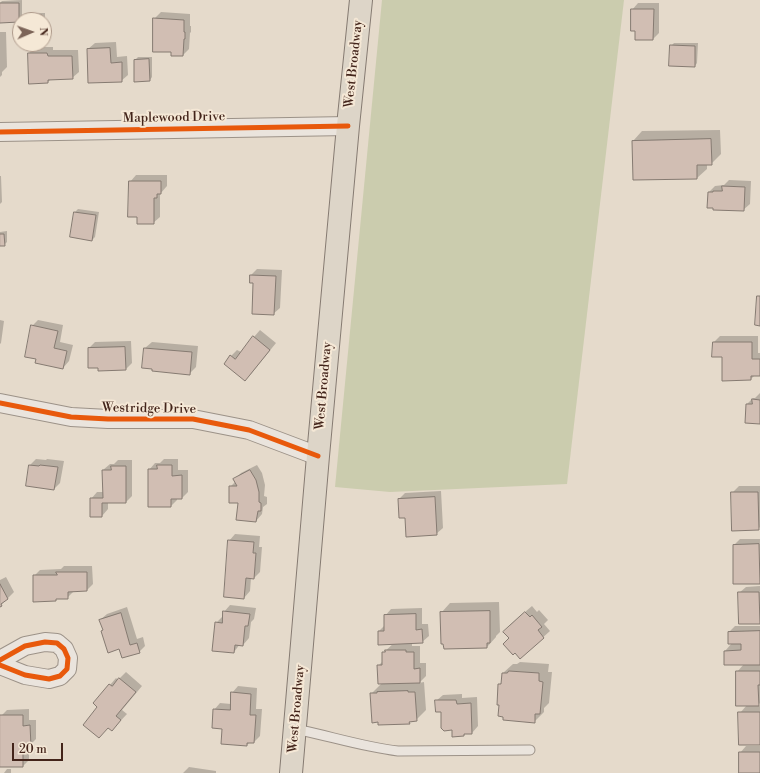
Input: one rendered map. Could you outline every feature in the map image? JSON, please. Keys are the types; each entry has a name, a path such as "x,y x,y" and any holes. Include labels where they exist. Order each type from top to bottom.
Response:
{"main road":[{"name":"West Broadway","path":"291,773 318,456 361,0"}],"street":[{"name":"Maplewood Drive","path":"0,132 348,126"},
{"name":"Westridge Drive","path":"0,403 71,417 108,419 193,419 249,430 318,456"},
{"path":"0,660 25,646 45,642 57,643 64,649 68,658 67,669 60,676 49,679 26,675 0,665"}],"lane":[{"path":"295,729 379,749 398,751 530,750"}],"green space":[{"path":"382,0 624,0 567,484 390,492 335,487"}],"building":[{"path":"0,3 19,3 19,12 12,12 12,22 0,23"},
{"path":"631,9 654,9 653,40 635,40 635,31 631,31"},
{"path":"153,18 184,20 185,39 183,56 171,56 171,52 153,52"},
{"path":"670,45 695,46 695,67 669,66"},
{"path":"110,48 111,63 122,62 122,82 88,83 87,49"},
{"path":"28,53 47,53 48,56 72,56 73,79 48,80 48,83 29,84"},
{"path":"149,59 150,81 134,82 134,60"},
{"path":"711,139 712,165 697,165 697,179 633,180 632,141"},
{"path":"129,181 161,181 161,194 157,194 157,198 154,198 154,224 137,224 137,217 128,217"},
{"path":"722,186 745,187 744,211 713,210 713,208 707,208 708,192 722,191"},
{"path":"74,212 96,215 92,241 70,237"},
{"path":"0,234 4,234 5,246 0,246"},
{"path":"250,275 276,276 274,315 252,314 253,283 250,283"},
{"path":"757,296 760,296 760,326 755,325"},
{"path":"31,325 58,331 54,348 67,351 63,369 35,363 36,359 25,357"},
{"path":"253,336 270,350 245,381 224,364 230,355 235,359"},
{"path":"713,342 752,342 752,359 760,359 760,376 751,376 751,380 722,381 722,357 712,357"},
{"path":"125,347 126,370 98,371 98,368 88,368 88,348"},
{"path":"144,348 192,352 190,375 152,371 152,369 142,368"},
{"path":"752,399 760,400 760,424 745,423 746,404 752,404"},
{"path":"29,465 58,467 54,490 26,486"},
{"path":"157,465 172,465 172,476 182,475 182,499 171,499 171,507 148,507 148,469 157,469"},
{"path":"111,466 126,466 126,503 102,503 102,517 90,517 90,498 103,498 102,470 111,470"},
{"path":"250,470 256,480 259,492 259,502 261,503 261,511 258,511 256,522 236,520 238,503 229,503 229,486 237,486 233,479"},
{"path":"731,492 758,492 759,530 732,531"},
{"path":"435,497 437,535 406,537 405,518 399,518 398,499"},
{"path":"228,540 254,542 253,553 256,553 254,579 246,578 244,599 224,597"},
{"path":"759,544 760,584 733,584 733,545"},
{"path":"56,572 87,572 87,591 68,592 68,599 33,602 33,575 57,575"},
{"path":"0,584 8,599 1,604 2,606 0,607"},
{"path":"738,592 759,592 760,624 739,624"},
{"path":"223,611 250,614 248,626 245,626 243,646 235,645 234,653 212,651 215,622 222,623"},
{"path":"490,611 490,643 487,643 487,648 444,649 443,644 441,644 440,612"},
{"path":"525,612 530,617 532,615 542,627 538,630 544,638 520,659 515,653 513,655 503,644 509,638 503,632"},
{"path":"121,613 130,645 137,643 140,653 122,658 119,649 108,653 101,631 103,630 99,620"},
{"path":"416,614 416,630 422,629 423,643 378,645 378,631 384,631 384,615"},
{"path":"760,631 760,665 724,665 724,651 741,650 741,644 728,644 728,632"},
{"path":"385,650 406,650 406,652 414,652 414,669 420,668 420,683 378,684 377,665 382,665 382,652 385,652"},
{"path":"509,671 539,673 539,681 543,682 540,714 535,714 535,723 503,720 503,717 498,716 498,684 501,684 502,673 507,673"},
{"path":"736,671 760,671 760,685 758,685 759,706 736,706"},
{"path":"119,678 136,692 116,716 121,720 112,731 108,728 99,738 83,725 97,707 93,703 109,684 112,686"},
{"path":"231,692 251,694 250,715 256,715 254,743 247,743 247,746 221,744 222,729 212,728 213,709 230,710"},
{"path":"415,692 417,721 409,722 410,724 378,725 378,722 372,723 370,693"},
{"path":"435,700 456,700 457,704 471,703 472,734 452,737 452,730 444,731 441,728 441,712 436,712"},
{"path":"738,712 760,712 760,745 739,745"},
{"path":"0,715 23,715 23,726 30,725 31,746 23,746 23,767 0,767"},
{"path":"739,752 760,752 760,773 739,773"}],"cycle path":[{"path":"0,132 348,126"},
{"path":"0,403 71,417 108,419 193,419 249,430 318,456"},
{"path":"0,660 25,646 45,642 57,643 64,649 68,658 67,669 60,676 49,679 25,675 0,665"}]}
